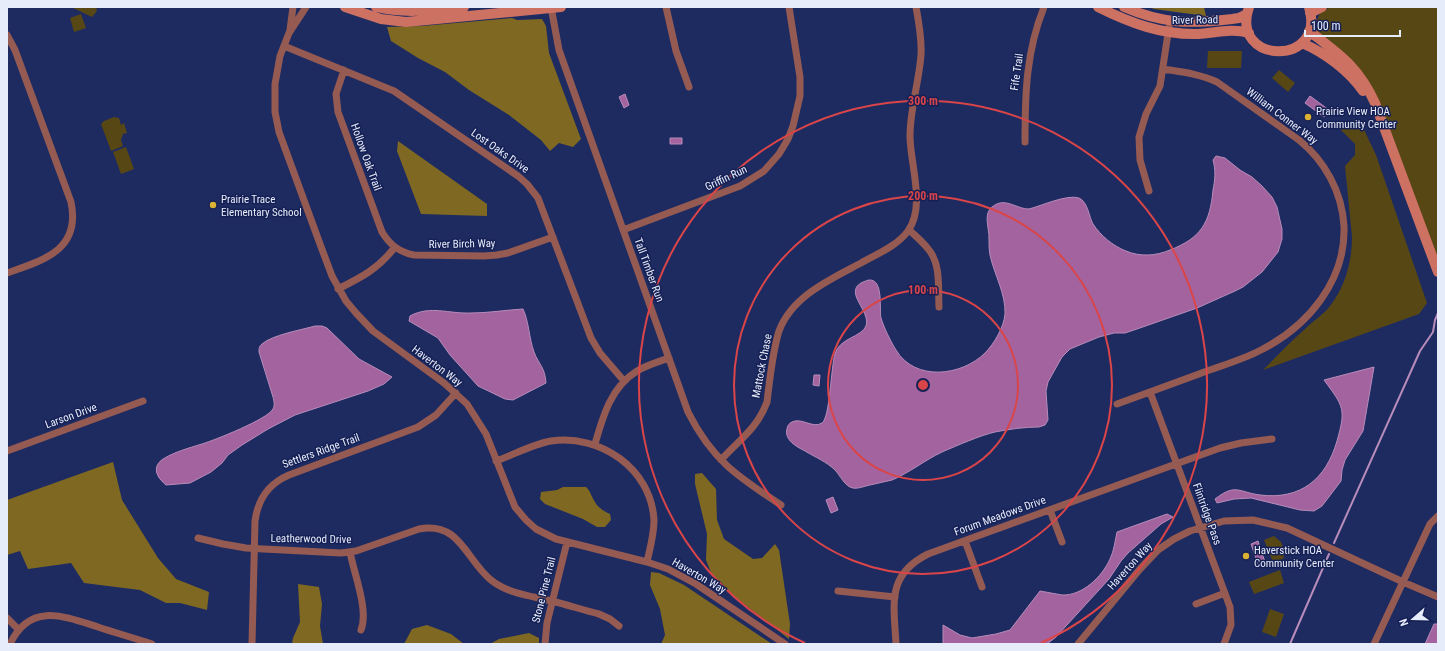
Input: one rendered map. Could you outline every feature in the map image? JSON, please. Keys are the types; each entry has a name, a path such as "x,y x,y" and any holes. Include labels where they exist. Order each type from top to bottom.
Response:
{"main road":[{"path":"345,7 381,19 406,22 554,8"},
{"path":"376,7 395,10 421,11 464,7"},
{"name":"River Road","path":"1098,7 1128,21 1168,32 1197,34 1239,30 1249,34"},
{"name":"River Road","path":"1124,7 1170,21 1184,23 1239,18 1248,10"},
{"path":"1248,10 1246,24 1249,34 1252,39 1262,47 1273,52 1292,50 1302,42 1309,31 1311,22 1310,10 1322,7"},
{"path":"1309,31 1339,53 1356,71 1369,89 1438,272"},
{"path":"1302,42 1324,55 1351,77 1362,89 1379,116"}],"street":[{"name":"Haverton Way","path":"289,33 293,7"},
{"name":"Haverton Way","path":"306,7 289,33 280,56 274,99 276,121 320,244 338,288 356,313 374,331 456,393 467,404 480,424 513,502 522,516 530,524 550,537 647,562 668,569 687,578 785,644"},
{"path":"666,7 676,51 689,87"},
{"name":"Griffin Run","path":"623,230 740,186 764,170 779,154 788,139 793,126 800,96 800,77 789,7"},
{"path":"916,7 921,43 921,56 910,137 916,202 915,216 909,230 930,250 938,277 939,307"},
{"name":"Fife Trail","path":"1025,142 1026,74 1044,7"},
{"name":"Tall Timber Run","path":"554,8 559,50 688,412 703,439 721,460 737,476 781,505"},
{"path":"1149,190 1140,160 1139,137 1146,114 1160,86 1170,21"},
{"path":"7,35 15,50 73,211 70,234 63,245 53,254 40,261 7,273"},
{"name":"Lost Oaks Drive","path":"284,46 394,91 518,176 527,184 538,198 591,338 600,353 624,381"},
{"name":"William Conner Way","path":"1116,404 1253,354 1270,345 1309,314 1325,295 1338,267 1342,252 1344,237 1342,210 1334,184 1322,164 1309,149 1299,140 1217,82 1195,74 1163,69"},
{"name":"Hollow Oak Trail","path":"344,70 336,94 338,112 382,232 388,241 395,247"},
{"name":"Mattock Chase","path":"721,460 754,426 764,411 767,402 776,344 780,330 790,312 809,293 889,248 909,230"},
{"name":"River Birch Way","path":"395,247 405,253 422,256 484,256 508,253 553,237"},
{"path":"338,288 382,263 395,247"},
{"path":"595,444 605,410 614,394 624,381 638,370 669,358"},
{"name":"Flintridge Pass","path":"1150,392 1230,607 1231,625 1224,644"},
{"name":"Settlers Ridge Trail","path":"252,644 255,521 257,507 265,492 276,481 288,475 418,427 436,415 456,393"},
{"name":"Larson Drive","path":"7,451 143,401"},
{"name":"Forum Meadows Drive","path":"896,644 895,597 898,584 901,577 911,564 928,554 1226,446 1272,439"},
{"path":"496,461 549,441 577,440 595,444 612,452 627,464 642,480 648,494 654,518 654,530 647,562"},
{"path":"1050,510 1062,542"},
{"path":"1374,644 1430,524 1438,516"},
{"name":"Haverton Way","path":"1078,644 1154,554 1174,539 1200,527 1224,521 1260,521 1277,524 1299,532 1403,582 1438,597"},
{"name":"Leatherwood Drive","path":"198,538 254,549 350,552 419,529 438,529 452,535 458,540 483,572 498,585 513,592 599,614 619,626"},
{"path":"965,541 982,587"},
{"name":"Stone Pine Trail","path":"545,644 547,623 567,542"},
{"path":"350,552 363,608 364,621 362,630"},
{"path":"838,591 895,597"},
{"path":"1196,604 1225,593"},
{"path":"10,644 18,629 28,622 45,616 60,615 152,644"},
{"path":"7,618 18,629"}],"shaded area":[{"path":"71,7 96,7 97,11 92,17"},
{"path":"1149,7 1204,7 1206,16 1154,9"},
{"path":"1332,7 1438,7 1438,262 1379,106 1317,31 1317,20 1321,11"},
{"path":"81,14 86,28 74,32 70,18"},
{"path":"512,18 517,20 542,19 546,26 549,53 581,139 573,147 559,143 550,151 541,140 509,115 469,90 445,72 418,58 391,41 387,27 422,26"},
{"path":"1208,51 1242,51 1241,68 1207,68"},
{"path":"1279,70 1295,83 1288,92 1272,78"},
{"path":"625,94 629,105 624,108 619,97"},
{"path":"1310,96 1329,110 1324,117 1305,103"},
{"path":"114,117 119,118 121,125 124,123 127,133 123,134 121,140 123,146 111,151 101,124 104,121"},
{"path":"1359,119 1376,155 1427,303 1419,314 1263,370 1327,309 1335,299 1344,282 1352,246 1345,166 1355,155 1355,144 1338,127"},
{"path":"670,138 682,138 682,144 670,144"},
{"path":"398,141 487,204 487,216 421,214 397,151"},
{"path":"126,147 134,169 121,174 113,152"},
{"path":"1216,156 1225,158 1252,177 1272,197 1277,207 1282,229 1282,239 1278,252 1262,272 1243,287 1235,291 1197,308 1125,333 1114,333 1099,337 1070,349 1062,357 1048,382 1046,391 1048,420 1045,425 995,432 968,441 942,452 892,480 857,488 850,487 832,467 792,443 787,437 787,427 791,423 799,421 815,425 822,423 825,419 837,349 841,344 864,330 866,326 867,320 855,292 861,283 869,280 874,281 877,284 880,295 882,322 894,347 904,360 915,367 926,371 952,371 964,367 985,353 998,335 1003,324 1005,314 1004,299 989,252 987,219 988,212 992,207 999,203 1007,203 1029,209 1061,199 1074,197 1079,198 1086,206 1093,224 1112,243 1131,253 1148,255 1159,254 1181,245 1202,228 1212,202 1215,175 1213,160"},
{"path":"523,309 527,319 532,347 543,370 546,383 513,400 505,399 478,386 450,355 438,338 409,321 410,316 432,310 477,313"},
{"path":"315,326 327,328 359,359 392,377 384,384 368,391 295,415 268,429 228,455 222,463 211,472 190,483 166,485 158,476 156,470 161,461 178,452 229,434 262,418 273,409 273,397 259,352 261,345 273,338 287,333"},
{"path":"1374,367 1363,431 1345,460 1341,481 1322,506 1314,511 1300,510 1251,498 1234,499 1217,503 1215,499 1228,491 1237,490 1253,494 1275,496 1288,494 1310,484 1319,476 1326,466 1337,441 1342,422 1341,409 1336,396 1324,380"},
{"path":"814,375 820,375 819,386 813,385"},
{"path":"113,462 122,500 158,558 176,579 209,592 207,610 180,603 166,603 140,590 84,583 71,563 28,569 20,551 7,555 7,500"},
{"path":"702,473 716,489 717,520 724,539 753,559 762,558 775,544 779,550 790,624 789,639 731,594 721,582 712,575 706,560 707,534 695,484 695,474"},
{"path":"563,487 586,487 598,506 610,514 611,520 605,527 597,527 583,519 545,504 540,499 541,492 557,490"},
{"path":"833,497 838,510 831,513 826,500"},
{"path":"1167,514 1173,517 1161,524 1128,553 1109,579 1056,637 1047,644 943,644 943,625 960,635 972,638 996,634 1010,630 1040,591 1062,595 1084,589 1097,579 1106,566 1112,553 1117,532"},
{"path":"1274,536 1281,542 1285,553 1283,559 1273,562 1264,540"},
{"path":"1258,541 1265,562 1258,564 1251,544"},
{"path":"1280,570 1284,583 1254,594 1249,582"},
{"path":"651,572 659,573 684,585 772,644 661,644 665,635 660,609 650,585"},
{"path":"298,584 319,587 322,604 320,626 323,644 292,644 300,622"},
{"path":"1270,609 1284,614 1276,637 1262,632"},
{"path":"1434,624 1438,624 1438,644 1425,644"},
{"path":"427,625 451,634 464,644 404,644 412,629"},
{"path":"529,633 539,638 539,644 490,644 499,639"}],"waterway":[{"path":"1334,543 1420,351 1433,332 1438,313"},
{"path":"1290,644 1329,554"}],"place":[{"name":"Prairie View HOA Community Center","path":"1308,117"},
{"name":"Prairie Trace Elementary School","path":"213,205"},
{"name":"Haverstick HOA Community Center","path":"1246,556"}]}
